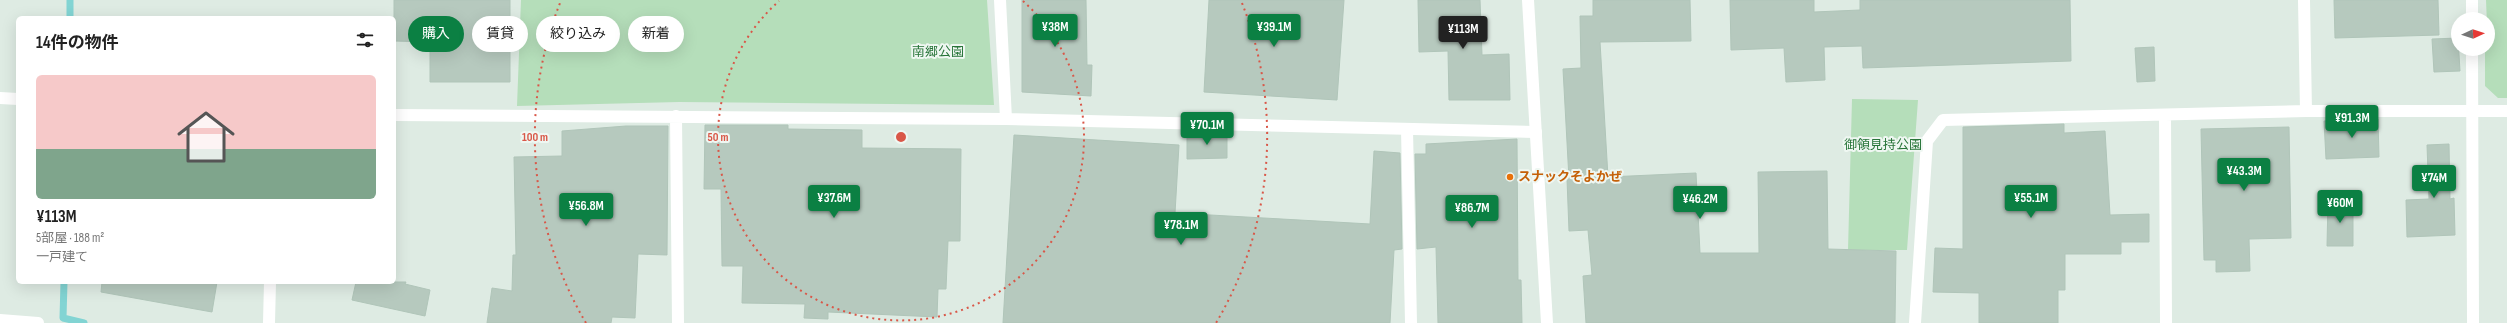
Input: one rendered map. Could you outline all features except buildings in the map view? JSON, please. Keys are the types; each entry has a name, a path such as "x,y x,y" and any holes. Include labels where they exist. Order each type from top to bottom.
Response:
{"street":[{"path":"1000,0 1006,119"},
{"path":"1528,0 1548,323"},
{"path":"2304,0 2306,111"},
{"path":"2472,0 2472,12"},
{"path":"2472,56 2473,323"},
{"path":"0,98 16,99"},
{"path":"1915,323 1927,141 1943,120 2306,111 2507,111"},
{"path":"2165,115 2166,323"},
{"path":"396,116 676,116 1006,119 1536,132"},
{"path":"676,116 678,323"},
{"path":"1407,129 1412,323"},
{"path":"269,323 270,284"},
{"path":"0,320 38,323"}],"green space":[{"name":"南郷公園","path":"521,0 987,0 994,105 679,102 517,106 519,52 528,52 528,16 520,16"},
{"path":"2486,0 2507,0 2507,98 2498,98 2485,86 2485,56 2495,56 2495,12 2486,12"},
{"name":"御領見持公園","path":"1852,99 1918,100 1907,250 1848,250"}],"waterway":[{"path":"70,0 70,16"},
{"path":"64,284 63,318 84,323"}],"place":[{"name":"スナックそよかぜ","path":"1510,177"}]}
